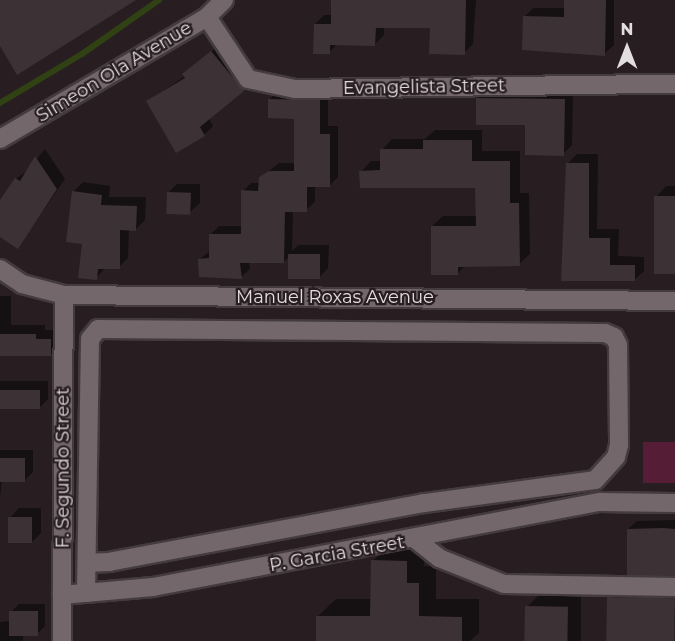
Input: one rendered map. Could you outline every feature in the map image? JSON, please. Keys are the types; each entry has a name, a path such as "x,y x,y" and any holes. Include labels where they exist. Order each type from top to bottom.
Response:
{"street":[{"name":"Simeon Ola Avenue","path":"0,140 207,17 224,0"},
{"name":"Evangelista Street","path":"207,17 248,79 295,89 675,84"},
{"name":"Manuel Roxas Avenue","path":"0,269 22,284 64,295 675,301"},
{"name":"F. Segundo Street","path":"62,641 64,295"},
{"path":"86,593 90,339 98,328 605,333 618,345 619,446 611,464 595,480 424,503 110,562 87,563"},
{"path":"415,539 474,523 600,502 675,503"},
{"name":"P. Garcia Street","path":"62,596 153,587 415,539 439,558 504,584 675,587"}],"shaded area":[{"path":"643,442 675,442 675,483 643,483"}],"building":[{"path":"0,0 136,0 17,75 0,46"},
{"path":"331,0 466,0 465,55 429,54 430,28 376,28 375,46 330,45 330,54 313,54 314,24 331,24"},
{"path":"564,0 606,0 605,56 522,50 523,16 564,17"},
{"path":"211,51 244,91 200,127 205,136 176,153 146,101 185,78 182,74"},
{"path":"476,98 565,99 564,156 525,155 525,125 476,125"},
{"path":"268,99 320,100 320,134 330,134 330,187 307,187 307,212 285,212 284,263 240,263 242,279 199,277 198,259 209,258 209,234 241,234 241,190 258,191 259,177 269,171 294,171 294,119 268,118"},
{"path":"423,140 472,140 472,161 510,161 510,203 519,203 520,266 458,267 458,275 431,275 431,226 476,226 475,188 360,188 359,171 380,170 380,149 423,149"},
{"path":"35,156 57,189 18,249 0,237 0,200 15,178 20,181"},
{"path":"566,163 589,163 589,238 610,238 610,265 635,265 635,281 561,281"},
{"path":"72,191 102,195 101,205 137,206 136,231 120,230 120,269 98,269 97,280 78,278 82,244 66,242"},
{"path":"167,192 191,193 190,215 166,214"},
{"path":"654,196 675,196 675,274 654,274"},
{"path":"288,254 320,254 320,279 288,279"},
{"path":"0,334 36,334 36,339 51,339 51,356 0,356"},
{"path":"0,390 40,390 40,409 0,409"},
{"path":"0,458 25,458 25,482 0,482"},
{"path":"8,517 32,517 32,543 8,543"},
{"path":"627,529 675,529 675,576 627,575"},
{"path":"371,560 407,561 407,583 419,583 419,616 462,617 462,641 316,641 316,616 370,616"},
{"path":"607,597 675,598 674,641 606,641"},
{"path":"525,606 568,607 567,641 524,641"},
{"path":"9,611 38,611 38,636 9,636"}],"waterway":[{"path":"0,103 82,54 159,0"}]}
